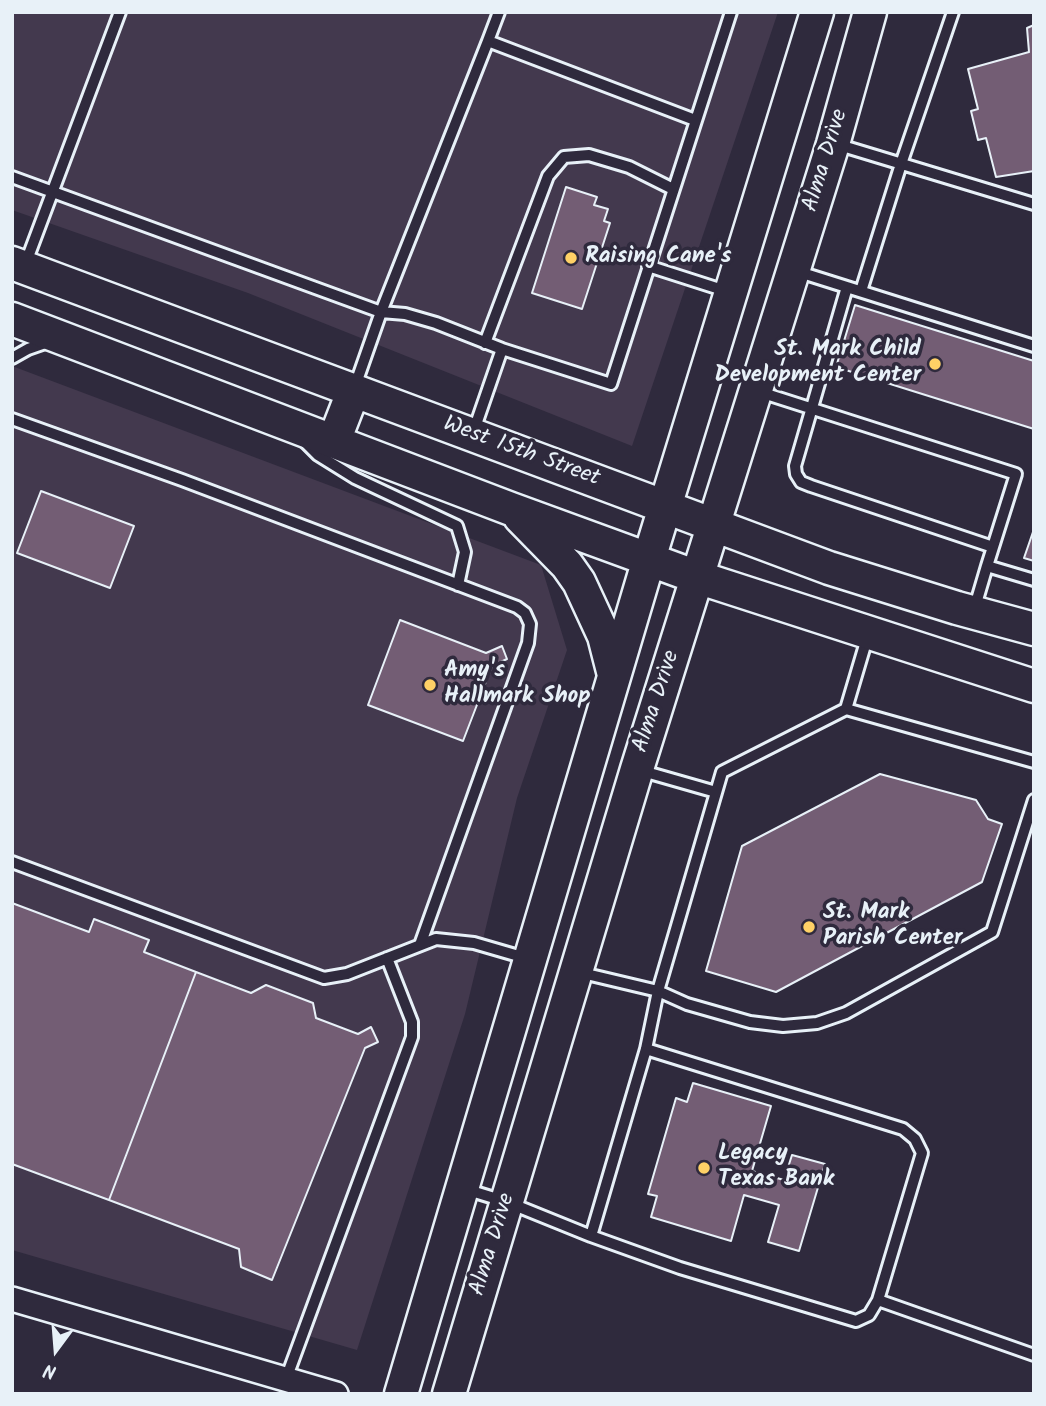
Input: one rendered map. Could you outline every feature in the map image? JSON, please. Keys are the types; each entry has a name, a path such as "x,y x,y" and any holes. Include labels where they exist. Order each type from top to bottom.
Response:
{"main road":[{"name":"Alma Drive","path":"401,1394 614,675 817,12"},
{"name":"Alma Drive","path":"449,1394 637,769 833,144 870,12"},
{"path":"783,129 833,144"},
{"path":"12,308 18,265"},
{"name":"West 15th Street","path":"18,265 829,568 1034,629"},
{"path":"12,320 697,577 1034,686"},
{"path":"334,441 353,391"},
{"path":"511,509 550,546 579,582 604,636 614,675"},
{"path":"531,960 575,972"}],"street":[{"path":"12,1299 336,1394"}],"lane":[{"path":"18,265 52,193 120,12"},
{"path":"353,391 381,312 499,12"},
{"path":"12,177 381,312 405,314 436,323 502,349 611,383 731,12"},
{"path":"861,291 953,12"},
{"path":"488,41 695,120"},
{"path":"833,144 1034,204"},
{"path":"485,343 548,176 564,157 589,155 629,167 673,189"},
{"path":"648,266 730,292"},
{"path":"793,270 1034,346"},
{"path":"847,287 795,466 796,474 801,482 993,547"},
{"path":"12,358 44,343 68,341"},
{"path":"472,436 502,349"},
{"path":"756,390 1016,474 973,612"},
{"path":"12,419 183,480 517,607 525,613 531,635 420,945"},
{"path":"288,424 318,455 337,468 457,526 465,552 458,585"},
{"path":"987,566 1034,580"},
{"path":"846,709 868,632"},
{"path":"591,1236 646,1049 658,991 722,772 846,709 1034,762"},
{"path":"637,769 716,792"},
{"path":"575,972 658,991 687,1004 750,1022 783,1026 817,1023 846,1013 992,932 1034,800"},
{"path":"12,862 324,978 347,974 436,939 474,943 531,960"},
{"path":"286,1379 412,1037 412,1021 387,958"},
{"path":"463,1188 680,1268 856,1321 869,1315 878,1300 922,1153 915,1139 903,1129 646,1049"},
{"path":"878,1300 1034,1355"}],"shaded area":[{"path":"12,12 778,12 632,446 248,293 12,210"},
{"path":"12,366 541,565 567,650 517,798 465,1014 357,1350 12,1250"}],"building":[{"path":"1034,25 1034,171 996,177 986,138 978,140 971,111 978,109 968,69 1029,52 1027,28"},
{"name":"Raising Cane's","path":"566,187 597,197 594,205 608,209 604,221 610,223 582,309 532,293"},
{"name":"St. Mark Child Development Center","path":"855,305 1034,361 1034,429 836,367"},
{"path":"41,491 134,526 110,588 17,553"},
{"path":"1034,529 1034,561 1024,558"},
{"name":"Amy's Hallmark Shop","path":"400,620 486,653 502,646 507,659 492,666 463,741 368,705"},
{"name":"St. Mark Parish Center","path":"880,774 976,800 988,819 1002,824 982,882 776,992 706,971 742,846"},
{"path":"12,903 89,932 94,919 149,940 144,952 196,972 109,1200 12,1164"},
{"path":"196,972 251,993 266,985 313,1003 316,1018 358,1034 371,1027 378,1042 365,1048 272,1280 241,1267 239,1249 109,1200"},
{"name":"Legacy Texas Bank","path":"693,1083 771,1106 752,1171 784,1180 792,1155 825,1164 799,1251 768,1242 779,1205 744,1195 731,1241 651,1217 657,1196 648,1194 676,1098 687,1102"}],"place":[{"name":"Raising Cane's","path":"571,258"},
{"name":"St. Mark Child Development Center","path":"935,364"},
{"name":"Amy's Hallmark Shop","path":"430,685"},
{"name":"St. Mark Parish Center","path":"809,927"},
{"name":"Legacy Texas Bank","path":"704,1168"}]}
